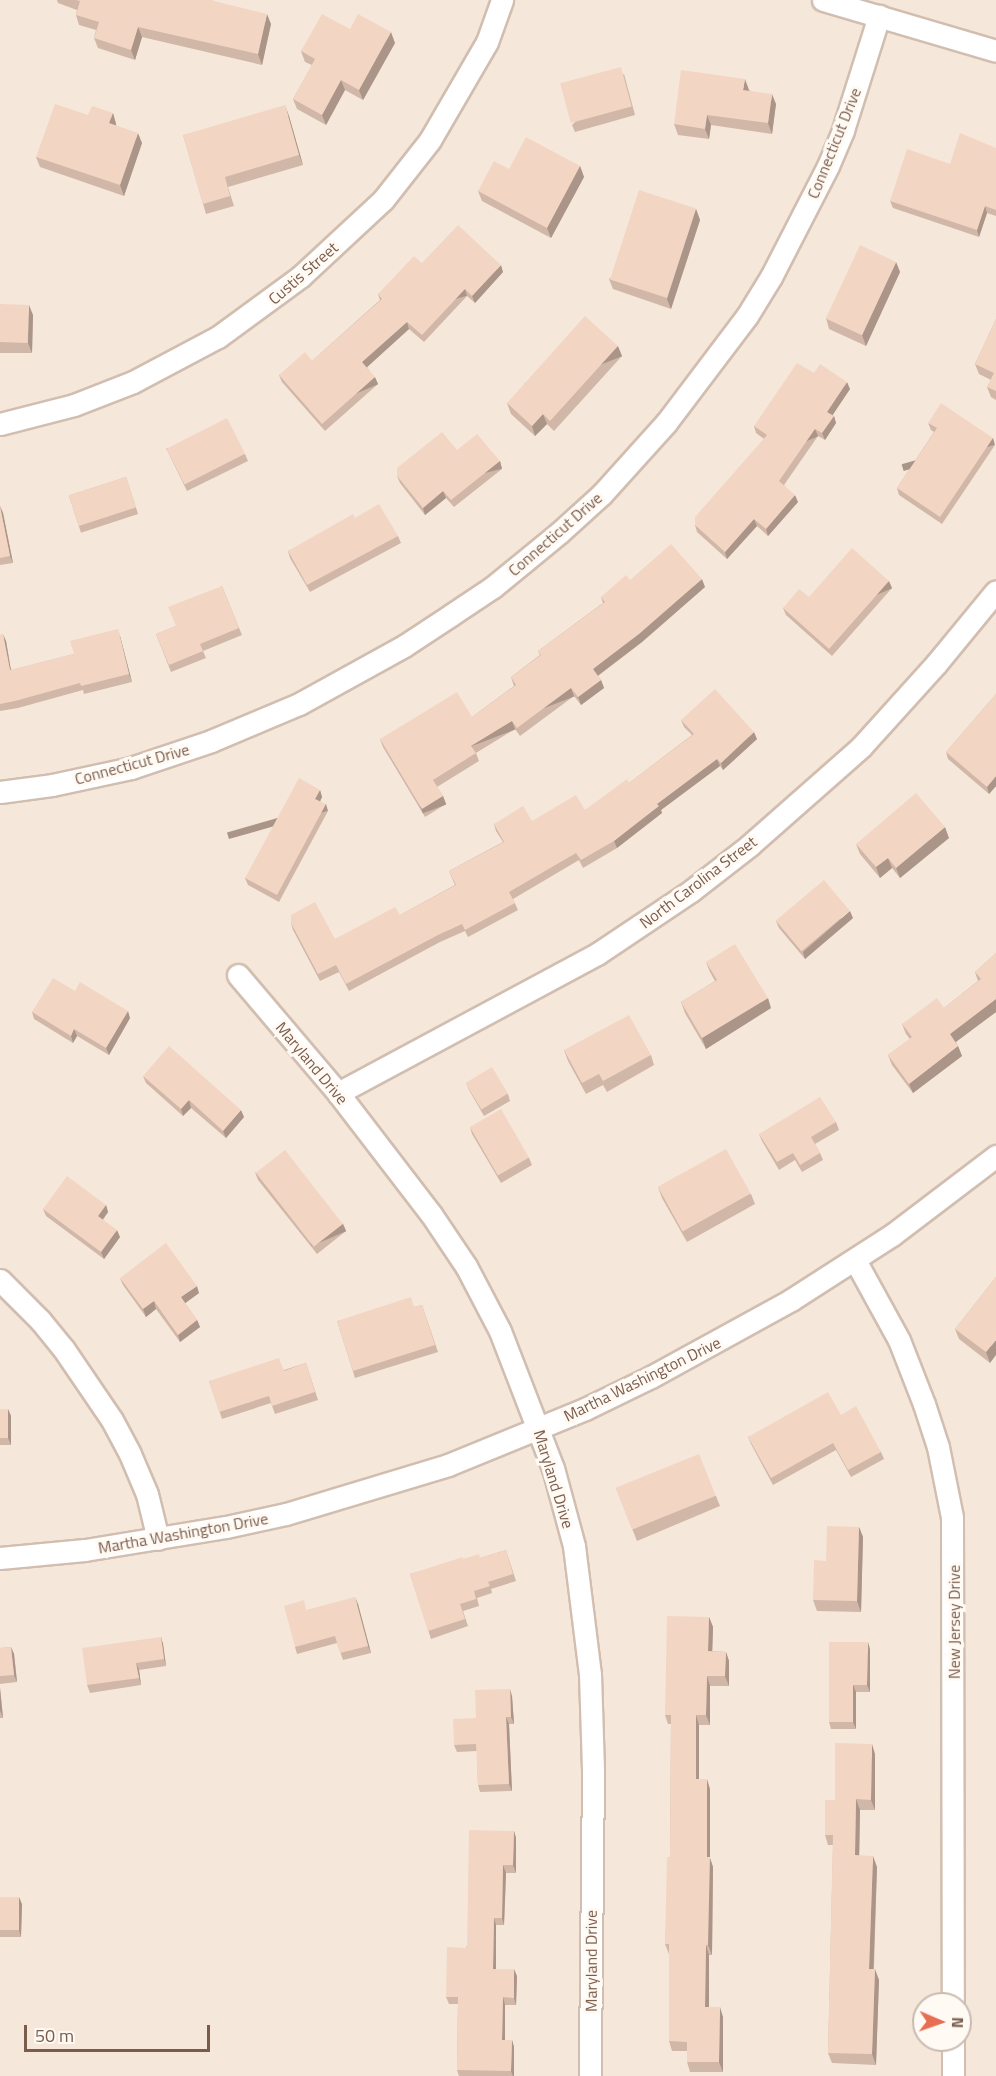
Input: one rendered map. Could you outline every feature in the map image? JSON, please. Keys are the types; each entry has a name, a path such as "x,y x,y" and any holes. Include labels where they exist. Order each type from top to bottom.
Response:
{"street":[{"name":"Custis Street","path":"0,424 74,405 133,382 218,338 300,277 383,200 430,140 487,42 502,0"},
{"path":"823,0 996,51"},
{"name":"Connecticut Drive","path":"0,792 52,785 130,768 212,741 299,704 433,628 494,587 559,532 602,494 666,423 734,333 771,277 828,166 843,130 879,16"},
{"name":"North Carolina Street","path":"338,1093 597,954 691,891 750,845 861,747 936,664 996,591"},
{"name":"Maryland Drive","path":"238,975 338,1093 424,1205 470,1274 500,1331 539,1428 564,1506 574,1546 589,1664 593,1761 590,2076"},
{"name":"Martha Washington Drive","path":"0,1558 158,1539 286,1514 362,1493 448,1465 539,1428 661,1371 791,1300 855,1260 996,1156"},
{"name":"New Jersey Drive","path":"855,1260 899,1340 924,1404 938,1447 952,1517 953,1992"},
{"path":"0,1280 40,1320 63,1348 112,1420 147,1494 158,1539"},
{"path":"953,2052 953,2076"}],"shaded area":[{"path":"0,0 996,0 996,2076 0,2076"}],"building":[{"path":"76,0 210,0 267,14 258,54 138,27 131,50 94,38 99,22 76,15 80,1"},
{"path":"322,14 350,29 358,14 391,32 359,90 341,80 322,115 293,99 315,59 301,51"},
{"path":"621,67 632,107 571,123 560,83"},
{"path":"681,70 745,79 743,90 772,94 768,123 707,115 705,129 674,124"},
{"path":"55,104 88,115 92,106 113,113 109,123 138,133 120,185 36,157"},
{"path":"285,105 299,155 225,177 230,196 203,204 183,135"},
{"path":"960,133 996,148 996,210 985,206 977,230 890,201 907,149 950,164"},
{"path":"526,137 580,166 547,228 478,191 494,161 509,169"},
{"path":"639,190 696,209 667,298 610,279"},
{"path":"458,225 501,265 472,296 465,289 422,335 407,322 362,362 375,377 322,424 279,375 305,352 312,361 382,299 378,294 414,256 422,263"},
{"path":"860,245 896,262 862,335 826,318"},
{"path":"0,304 29,305 28,343 0,342"},
{"path":"585,316 618,346 550,421 543,414 532,426 507,403"},
{"path":"996,319 996,391 987,387 994,373 975,364"},
{"path":"797,363 814,373 820,364 847,382 827,412 834,416 822,433 815,429 779,481 795,495 766,529 754,519 725,552 695,525 695,517 767,435 754,426"},
{"path":"941,403 993,438 940,517 897,488 937,428 928,423"},
{"path":"227,418 245,454 185,485 166,449"},
{"path":"442,432 457,450 477,434 500,461 451,500 443,491 423,508 397,476 397,468"},
{"path":"126,477 136,507 79,526 69,496"},
{"path":"379,504 398,536 307,585 288,551 353,514 355,518"},
{"path":"0,506 10,556 0,558"},
{"path":"671,544 702,579 639,634 593,669 601,680 578,697 571,688 517,728 512,721 471,746 476,753 433,780 443,796 422,809 380,739 457,692 472,717 516,685 511,677 541,655 538,651 605,602 601,597 626,575 630,580"},
{"path":"852,548 889,581 829,649 783,608 799,589 809,597"},
{"path":"222,586 239,628 200,644 203,651 169,665 156,634 176,626 168,607"},
{"path":"118,629 129,674 81,686 80,683 0,704 0,635 3,634 10,670 74,654 70,641"},
{"path":"715,689 754,732 721,763 717,759 657,804 659,806 614,841 581,860 576,853 509,892 515,903 465,930 462,924 346,984 336,965 318,974 291,923 291,915 315,902 335,939 395,907 400,915 456,885 449,871 504,842 494,824 523,806 532,821 576,795 585,810 627,779 629,783 694,734 681,720"},
{"path":"996,694 996,776 987,787 946,752"},
{"path":"299,778 320,790 315,799 326,804 277,895 245,878"},
{"path":"916,793 945,827 896,868 888,858 876,867 856,844"},
{"path":"824,880 850,911 801,951 776,920"},
{"path":"735,944 768,998 702,1038 681,1002 717,980 706,962"},
{"path":"996,953 996,999 950,1034 958,1046 909,1084 888,1055 912,1037 902,1024 937,998 944,1008 981,979 975,972"},
{"path":"53,978 75,991 80,982 128,1011 106,1048 74,1029 71,1036 32,1012"},
{"path":"629,1015 651,1055 603,1081 599,1074 582,1083 564,1050"},
{"path":"169,1046 241,1110 223,1131 189,1100 181,1109 143,1076"},
{"path":"492,1067 508,1094 481,1110 465,1083"},
{"path":"820,1097 836,1122 811,1137 820,1153 800,1165 793,1153 777,1162 759,1134"},
{"path":"501,1109 529,1157 498,1175 470,1127"},
{"path":"726,1149 751,1194 683,1231 658,1187"},
{"path":"285,1150 343,1224 314,1247 256,1173"},
{"path":"67,1176 106,1205 98,1216 117,1230 101,1252 43,1209"},
{"path":"166,1243 197,1286 181,1297 197,1320 178,1335 154,1301 143,1309 120,1278"},
{"path":"996,1277 996,1340 986,1352 955,1329"},
{"path":"411,1297 414,1307 422,1305 435,1345 353,1371 337,1321"},
{"path":"279,1358 284,1371 306,1363 315,1392 272,1406 269,1396 219,1412 209,1381"},
{"path":"828,1392 841,1415 856,1406 881,1452 848,1470 833,1443 771,1478 748,1437"},
{"path":"0,1409 8,1409 8,1438 0,1438"},
{"path":"699,1454 716,1496 632,1529 616,1488"},
{"path":"827,1526 859,1527 857,1601 813,1600 814,1560 826,1561"},
{"path":"506,1550 513,1574 488,1582 490,1586 474,1591 476,1599 460,1604 465,1619 428,1631 410,1574 463,1557 463,1559 479,1554 480,1558"},
{"path":"355,1597 368,1646 340,1653 335,1636 295,1647 284,1606 304,1600 306,1610"},
{"path":"667,1616 709,1617 708,1651 726,1652 725,1676 707,1676 706,1715 696,1715 696,1779 707,1779 707,1857 710,1857 705,2007 720,2007 719,2062 687,2062 687,2042 669,2041 669,1944 665,1944 667,1857 670,1857 671,1715 665,1715"},
{"path":"161,1637 164,1659 136,1663 139,1678 87,1685 82,1648"},
{"path":"829,1642 868,1642 867,1685 853,1685 853,1722 829,1722"},
{"path":"11,1647 14,1675 0,1676 0,1648"},
{"path":"510,1689 511,1717 506,1717 509,1784 478,1785 476,1744 454,1745 453,1719 476,1718 475,1690"},
{"path":"835,1743 872,1744 871,1800 856,1799 855,1855 873,1856 869,1969 875,1969 872,2054 828,2053 833,1835 825,1835 825,1800 835,1800"},
{"path":"469,1830 514,1831 513,1865 503,1865 502,1918 494,1918 493,1969 514,1969 514,1998 503,1997 502,2040 512,2040 511,2071 457,2070 458,1997 446,1997 447,1947 467,1948"},
{"path":"0,1897 19,1897 19,1930 0,1930"}]}
